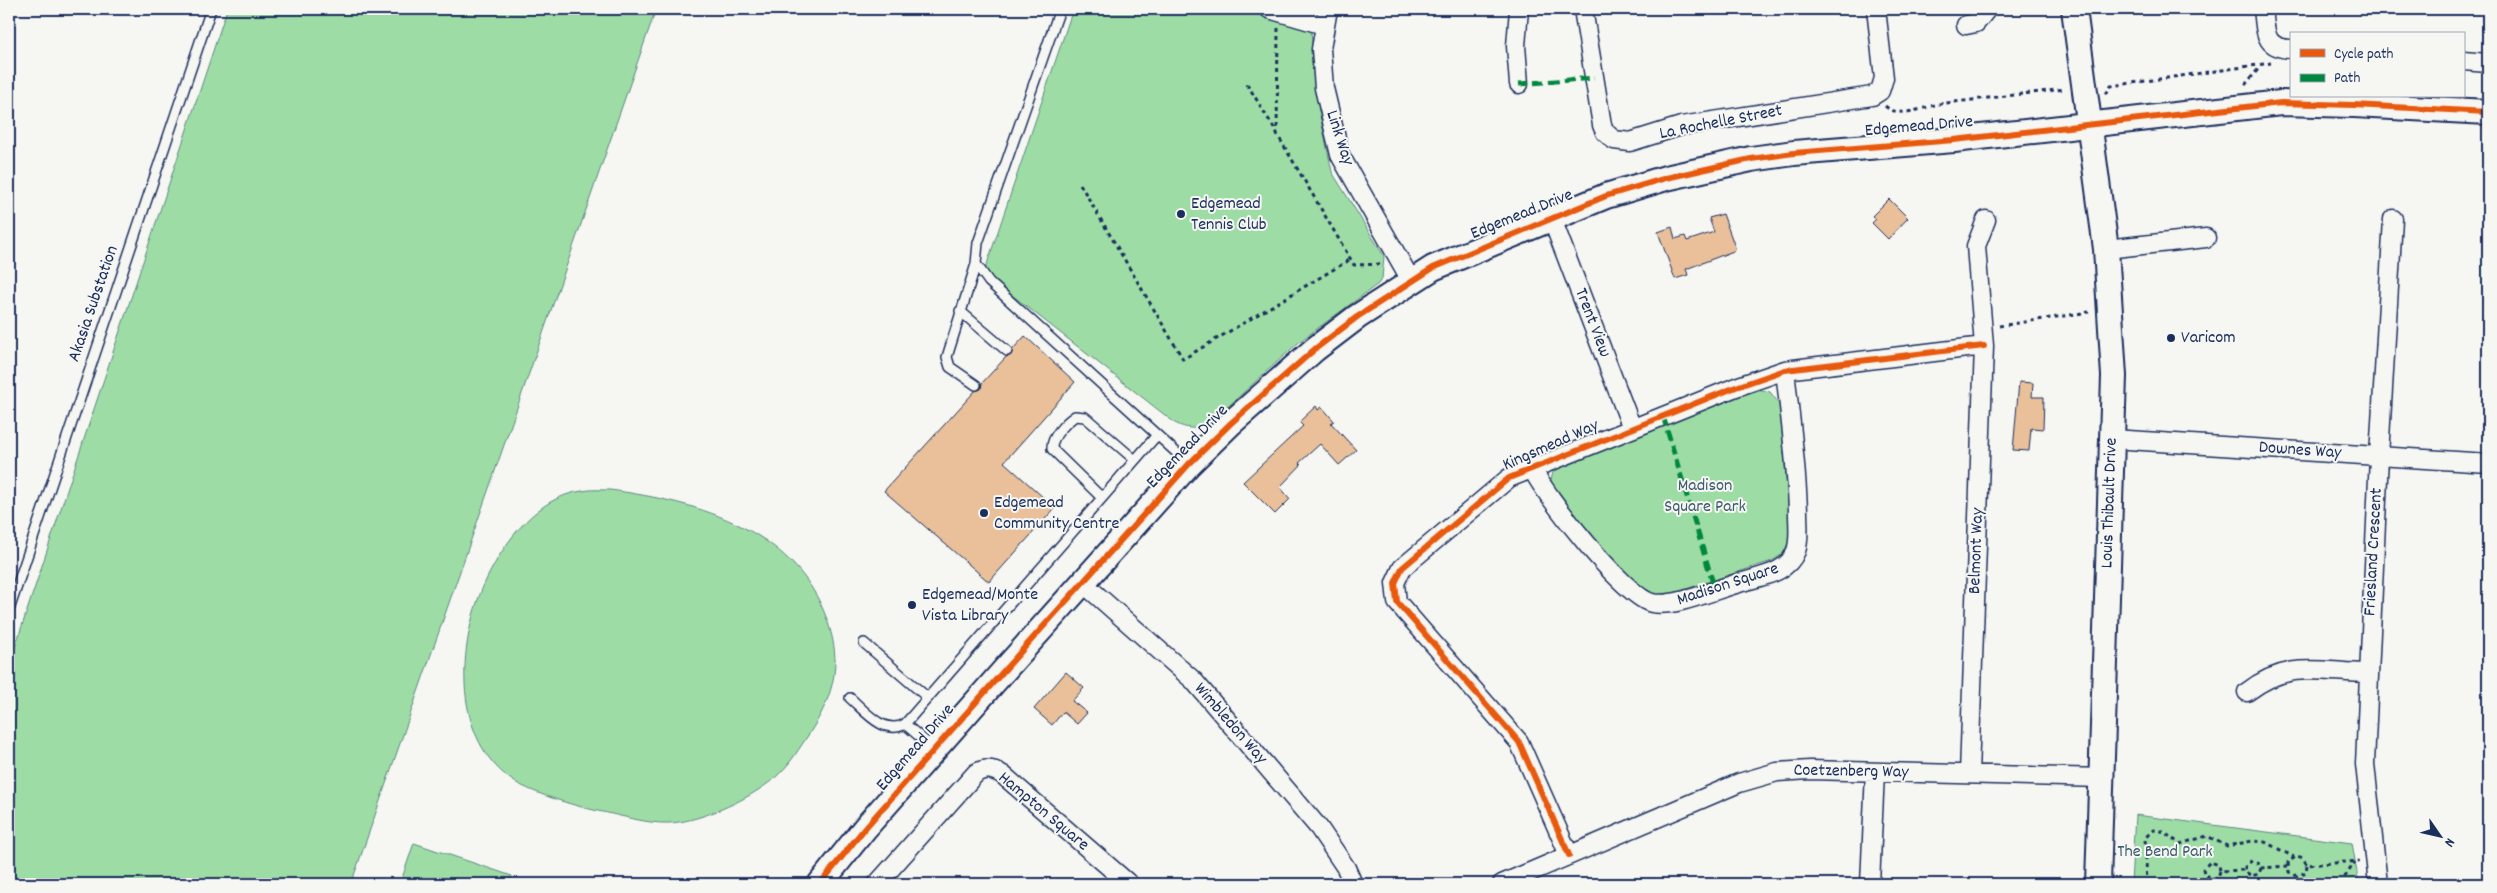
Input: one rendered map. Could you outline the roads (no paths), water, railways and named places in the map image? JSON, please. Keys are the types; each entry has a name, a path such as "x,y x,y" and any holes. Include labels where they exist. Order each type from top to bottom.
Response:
{"street":[{"path":"1519,9 1516,46 1519,84"},
{"name":"La Rochelle Street","path":"1583,9 1602,125 1609,137 1621,142 1630,142 1681,126 1872,96 1880,90 1884,78 1876,9"},
{"path":"1966,26 1976,23 1987,9"},
{"name":"Louis Thibault Drive","path":"2074,9 2088,123 2095,150 2106,249 2112,306 2114,376 2098,884"},
{"path":"2263,9 2267,37 2280,53"},
{"path":"1273,16 1326,17"},
{"name":"Link Way","path":"1326,17 1321,50 1324,88 1340,155 1412,282"},
{"path":"2464,61 2488,62"},
{"name":"Edgemead Drive","path":"820,884 865,828 1190,464 1270,386 1315,348 1357,317 1433,268 1606,196 1666,178 1794,153 1954,140 2088,123 2194,114 2281,103 2488,112"},
{"name":"Trent View","path":"1552,219 1632,428"},
{"name":"Friesland Crescent","path":"2378,884 2365,764 2379,456 2393,219"},
{"name":"Belmont Way","path":"1969,774 1984,346 1976,246 1986,220"},
{"path":"2106,249 2206,238"},
{"name":"Kingsmead Way","path":"1569,855 1519,742 1398,602 1395,583 1402,568 1509,478 1632,428 1785,370 1984,346"},
{"name":"Madison Square","path":"1532,468 1539,482 1572,524 1620,580 1644,600 1668,604 1771,573 1787,565 1795,554 1798,541 1797,486 1785,370"},
{"name":"Downes Way","path":"2112,440 2488,463"},
{"name":"Wimbledon Way","path":"1083,583 1194,681 1319,828 1346,868 1353,884"},
{"path":"2247,692 2269,677 2290,670 2368,673"},
{"name":"Hampton Square","path":"877,884 976,773 983,769 990,769 1003,775 1129,884"},
{"name":"Coetzenberg Way","path":"1502,884 1739,783 1776,772 1810,770 2102,778"},
{"path":"1870,884 1874,772"}],"lane":[{"name":"Akasia Substation","path":"9,610 211,9"},
{"path":"976,385 947,363 948,348 976,264 978,243 1060,9"},
{"path":"976,264 989,282 1190,464"},
{"path":"960,312 1007,351"},
{"path":"1102,498 1052,450 1052,440 1075,416 1085,417 1135,460"},
{"path":"850,698 885,727 897,729 905,724 1157,435"},
{"path":"864,643 928,698"},
{"path":"905,724 934,750"}],"place":[{"name":"Edgemead Tennis Club","path":"1181,214"},
{"name":"Varicom","path":"2171,338"},
{"name":"Edgemead Community Centre","path":"984,513"},
{"name":"Edgemead/Monte Vista Library","path":"912,605"}],"park label":[{"name":"Madison Square Park","path":"1705,496"},
{"name":"The Bend Park","path":"2165,852"}]}
